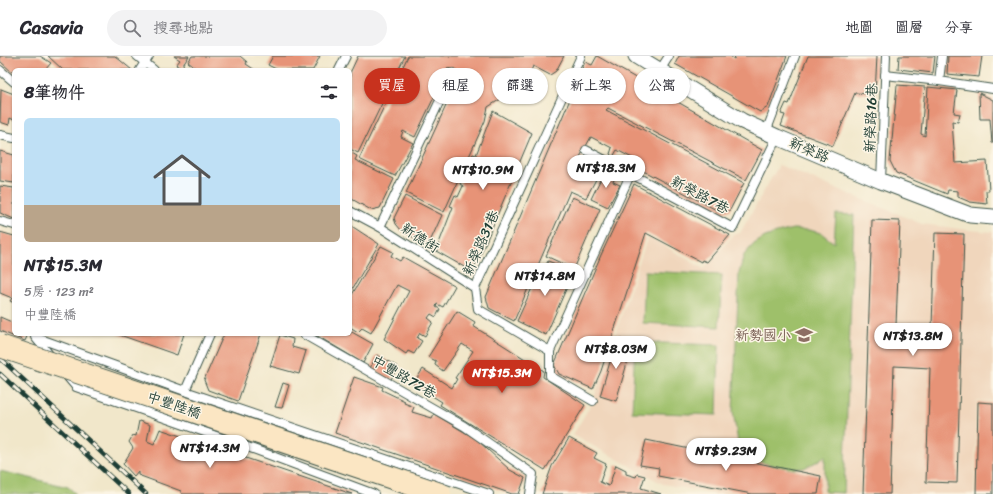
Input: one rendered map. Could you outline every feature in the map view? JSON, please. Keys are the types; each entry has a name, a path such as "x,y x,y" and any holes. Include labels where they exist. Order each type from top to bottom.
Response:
{"main road":[{"name":"中豐陸橋","path":"0,346 440,494"}],"street":[{"name":"新榮路","path":"636,56 657,68"},
{"name":"新榮路","path":"690,89 742,121 772,135 881,181 970,215 993,217"}],"lane":[{"path":"136,56 145,63"},
{"path":"340,68 346,56"},
{"name":"新榮路31巷","path":"475,288 581,56"},
{"path":"661,68 669,56"},
{"path":"772,135 795,56"},
{"name":"新榮路16巷","path":"881,181 886,56"},
{"path":"939,81 942,56"},
{"path":"0,70 12,80"},
{"path":"885,75 993,89"},
{"path":"380,227 438,104"},
{"path":"0,135 12,138"},
{"name":"新榮路7巷","path":"586,150 733,228 772,135"},
{"path":"593,401 550,376 550,351 631,173"},
{"name":"新德街","path":"352,212 380,227 475,288"},
{"path":"0,220 12,224"},
{"path":"475,288 478,309 550,351"},
{"path":"185,391 209,336"},
{"name":"中豐路72巷","path":"306,336 464,426 533,474 530,494"},
{"path":"374,494 256,450 76,387 34,337 185,391 489,494"}],"shaded area":[{"name":"新勢國小","path":"779,165 922,224 993,232 993,401 977,401 974,494 716,494 663,484 573,435 593,401 648,236 704,269 733,235 740,233"}],"green space":[{"path":"836,214 854,215 844,493 825,492 825,456 804,468 794,469 754,460 745,455 738,442 733,412 739,273 744,255 754,244 765,237 793,229 809,230 821,233 834,243"},
{"path":"645,271 722,275 719,327 643,323"},
{"path":"635,342 719,345 717,415 632,412"},
{"path":"0,471 68,487 76,494 0,494"}],"building":[{"path":"0,56 40,56 51,63 47,68 12,68 12,72 0,61"},
{"path":"48,56 115,56 130,68 61,68"},
{"path":"174,56 189,56 181,68 176,65 180,60"},
{"path":"192,56 240,56 247,62 246,64 252,68 196,68 188,62"},
{"path":"273,56 320,56 314,68 274,68 268,65"},
{"path":"358,56 405,56 399,68 364,68 364,104 382,104 358,153 352,150 352,69"},
{"path":"408,56 564,56 558,68 556,68 556,71 550,75 548,74 548,68 537,68 533,66 532,68 492,68 493,104 488,107 485,121 444,212 406,193 447,104 484,104 484,68 428,68 428,104 431,104 415,137 403,131 401,137 413,143 395,176 359,159 385,104 420,104 420,68 402,68"},
{"path":"597,56 618,68 582,68 585,62 592,65"},
{"path":"679,56 730,56 734,59 735,56 787,56 768,107 760,112 690,72 690,68 682,68 675,64"},
{"path":"808,56 877,56 875,94 855,93 833,146 781,126 785,115 781,114 786,103 789,104"},
{"path":"899,56 935,56 933,73 898,69"},
{"path":"948,56 982,56 979,77 947,74"},
{"path":"626,73 634,77 634,104 681,104 762,150 746,180 608,108 606,110 744,183 730,210 722,213 632,165 634,159 617,150 613,157 610,154 612,148 591,137 580,157 602,168 586,198 570,191 514,321 489,308 486,297 568,104 626,104"},
{"path":"897,85 925,87 921,134 925,136 928,87 957,90 954,113 960,114 958,122 952,121 955,163 987,161 989,191 986,191 987,204 970,202 958,197 958,191 948,190 947,194 896,173 890,161"},
{"path":"1,89 12,93 12,119 10,118 9,125 0,122"},
{"path":"979,93 993,100 993,143 990,119 980,119"},
{"path":"493,111 532,133 477,263 472,268 466,268 436,251 453,207 450,206 455,195 458,197 463,186 460,184 464,174 468,176 472,163 469,162 473,154 476,155"},
{"path":"0,151 12,154 12,183 0,181"},
{"path":"352,153 357,156 355,160 394,179 380,208 371,210 352,199"},
{"path":"605,170 616,175 613,182 620,185 608,207 591,199"},
{"path":"634,184 730,235 707,262 702,260 701,262 646,233 601,371 593,389 559,374 554,365 601,255"},
{"path":"0,186 12,188 12,218 0,213"},
{"path":"405,196 442,215 428,246 401,230 396,224 394,218"},
{"path":"572,197 600,209 574,269 546,256"},
{"path":"872,220 900,221 896,325 932,326 935,233 964,234 957,483 926,482 930,368 894,366 890,494 863,494"},
{"path":"352,226 379,244 352,290"},
{"path":"0,232 12,235 12,298 0,293"},
{"path":"381,246 393,252 391,256 400,261 403,257 455,286 443,307 437,304 436,307 440,309 436,317 431,314 428,318 433,322 425,336 420,333 417,338 422,341 414,354 408,351 406,354 384,339 409,291 397,285 371,333 362,328 358,332 352,328 352,295"},
{"path":"548,261 574,271 546,335 517,321 542,266 545,267"},
{"path":"457,311 475,322 473,326 544,371 543,377 585,405 545,470 440,405 442,402 413,384 423,369 452,388 457,379 455,378 473,351 462,344 443,371 435,365 436,361 428,357"},
{"path":"0,317 12,322 12,336 0,331"},
{"path":"352,332 373,344 363,363 317,336 352,336"},
{"path":"12,336 27,336 25,341"},
{"path":"123,336 183,336 177,355"},
{"path":"223,336 260,336 238,401 208,390 204,380"},
{"path":"280,336 293,339 292,347 306,351 299,374 270,366"},
{"path":"617,338 633,343 616,401 600,396"},
{"path":"377,355 398,367 390,381 370,368"},
{"path":"354,377 383,387 382,390 414,407 412,412 432,418 434,414 476,439 510,470 525,478 519,494 512,494 335,433"},
{"path":"283,383 289,385 282,408 275,407"},
{"path":"978,402 993,403 993,494 976,494"},
{"path":"139,421 150,425 147,441 154,444 160,429 352,494 183,494 181,491 138,475 138,471 134,476 123,464 133,448 129,442 133,435 136,436"},
{"path":"569,438 597,453 594,458 606,464 600,482 609,486 616,465 626,470 626,474 636,477 637,474 645,476 641,488 661,494 542,494 552,466"},
{"path":"646,440 821,476 818,494 752,494 658,476 659,468 640,465"}],"railway":[{"path":"0,358 146,494"},
{"path":"0,374 129,494"}],"place":[{"name":"新勢國小","path":"804,335"}]}
